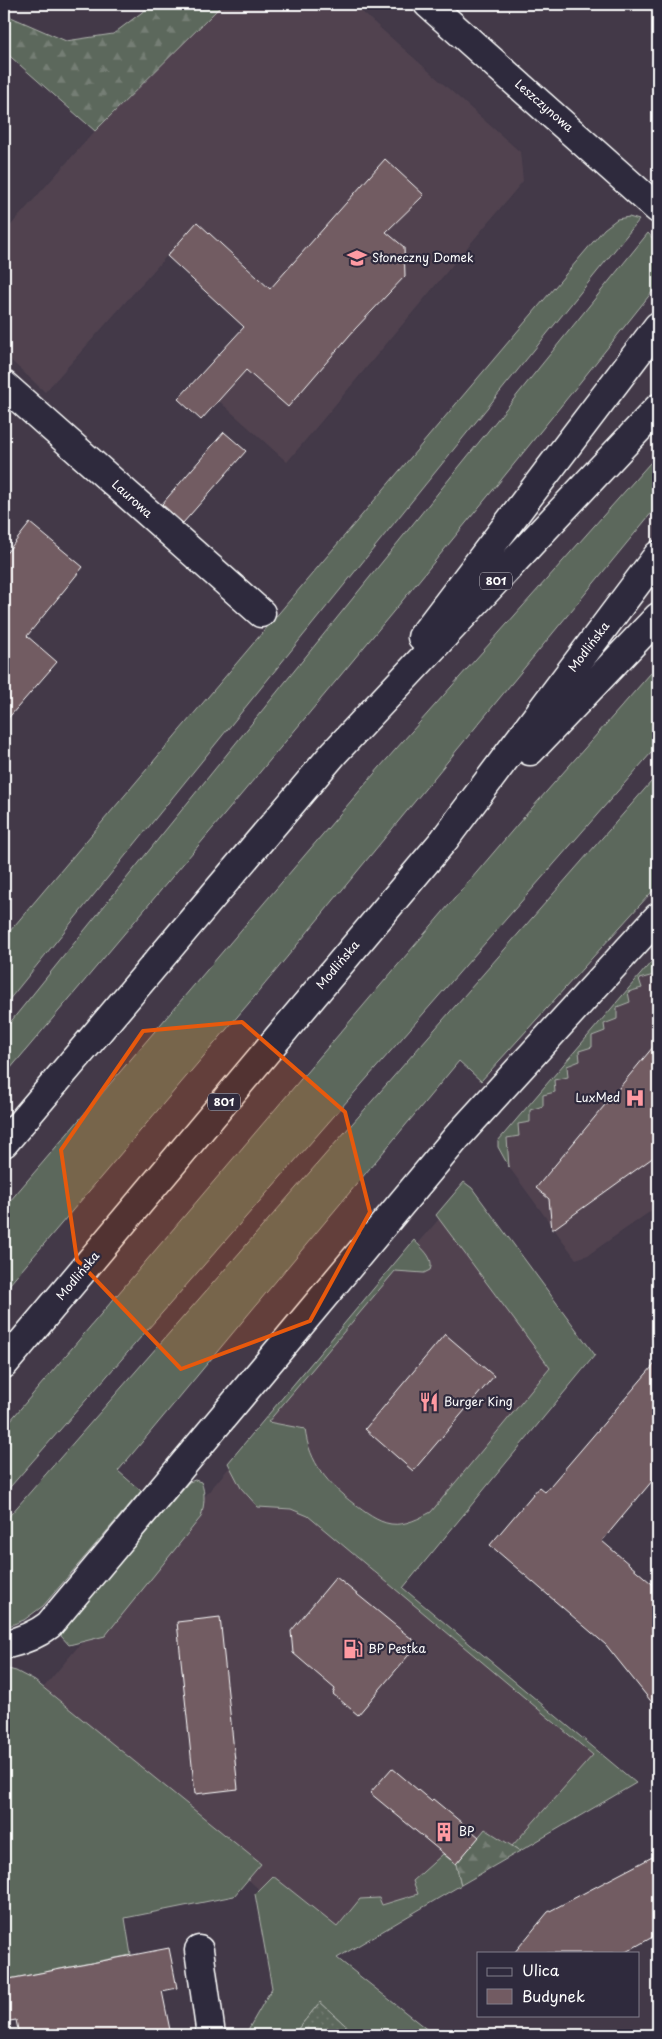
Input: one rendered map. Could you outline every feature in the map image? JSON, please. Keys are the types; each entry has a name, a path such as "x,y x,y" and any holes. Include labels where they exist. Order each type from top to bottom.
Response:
{"main road":[{"name":"Leszczynowa","path":"428,4 658,209"},
{"path":"334,753 658,326"},
{"name":"Laurowa","path":"4,385 261,613"},
{"name":"801","path":"4,1143 334,753 658,408"},
{"name":"Modlińska","path":"4,1364 444,840 658,555"},
{"path":"444,840 658,617"},
{"path":"13,1643 40,1632 49,1625 457,1138 658,917"},
{"path":"199,1950 211,2035"}],"highlighted area":[{"path":"242,1022 345,1112 370,1212 310,1321 181,1369 77,1260 61,1150 143,1031"}],"shaded area":[{"path":"223,4 353,4 520,152 523,181 287,462 219,401 297,312 197,222 45,392 4,354 4,233 95,131"},
{"path":"658,954 658,1206 588,1255 576,1259 509,1167 498,1147 498,1141"},
{"path":"444,1213 570,1386 403,1588 636,1783 336,1958 39,1693"}],"green space":[{"path":"153,4 223,4 95,131 4,51 4,14 66,41 113,34"},
{"path":"629,217 639,220 4,1006 4,938 604,229 617,219"},
{"path":"648,233 658,251 659,266 656,287 415,586 4,1076 4,1030"},
{"path":"658,454 658,505 260,990 4,1291 4,1208 380,767"},
{"path":"658,665 658,745 4,1494 4,1428 517,825"},
{"path":"658,774 658,885 481,1081 459,1061 118,1471 141,1491 43,1606 24,1620 4,1628 4,1522"},
{"path":"658,954 658,964 653,966 654,975 639,979 642,988 628,992 630,1002 617,1007 617,1019 604,1024 605,1031 592,1036 592,1047 579,1051 580,1061 567,1066 568,1077 554,1080 555,1092 543,1095 543,1106 530,1110 530,1122 518,1124 519,1136 507,1138 509,1167 498,1147 498,1141"},
{"path":"464,1182 472,1188 595,1355 403,1588 636,1783 520,1851 512,1846 593,1755 308,1516 291,1509 258,1507 241,1488 228,1463 414,1240 429,1258 431,1262 430,1270 424,1273 395,1271 268,1422 305,1429 311,1452 321,1472 336,1489 376,1519 391,1524 402,1524 431,1512 550,1368 436,1215"},
{"path":"195,1480 201,1482 204,1491 201,1517 105,1636 69,1645 61,1636 63,1630 189,1482"},
{"path":"4,1668 16,1671 35,1681 261,1864 234,1896 125,1918 131,1955 4,1980"},
{"path":"485,1829 520,1851 461,1885 456,1864"},
{"path":"443,1854 456,1864 461,1885 337,1958 434,2035 356,2035 320,2002 293,2035 245,2035 272,1988 255,1894 273,1876 337,1927 360,1899 379,1898 382,1905 418,1894 413,1881"},
{"path":"320,2002 356,2035 293,2035"}],"building":[{"path":"385,159 424,195 386,232 404,247 405,276 355,329 288,407 246,370 201,420 178,399 244,327 167,256 197,222 270,289"},
{"path":"224,432 246,451 183,523 162,504"},
{"path":"30,523 83,567 27,636 57,662 4,723 4,556"},
{"name":"LuxMed","path":"658,1041 658,1154 552,1230 549,1199 536,1188"},
{"name":"Burger King","path":"445,1334 494,1376 413,1471 365,1429"},
{"path":"658,1360 658,1474 602,1541 658,1589 658,1710 606,1645 490,1545 539,1487 545,1492"},
{"name":"BP Pestka","path":"336,1577 418,1644 358,1715 333,1694 335,1689 293,1653 291,1631"},
{"path":"220,1617 238,1789 195,1794 177,1622"},
{"path":"392,1768 431,1801 433,1799 479,1837 456,1864 370,1793"},
{"path":"658,1854 658,1934 626,1952 515,1952 548,1912"},
{"path":"169,1948 177,1988 162,1991 171,2035 19,2035 16,2020 4,2022 4,1980"}],"place":[{"name":"Słoneczny Domek","path":"357,258"},
{"name":"LuxMed","path":"635,1098"},
{"name":"Burger King","path":"429,1402"},
{"name":"BP Pestka","path":"353,1649"},
{"name":"BP","path":"444,1832"}]}
